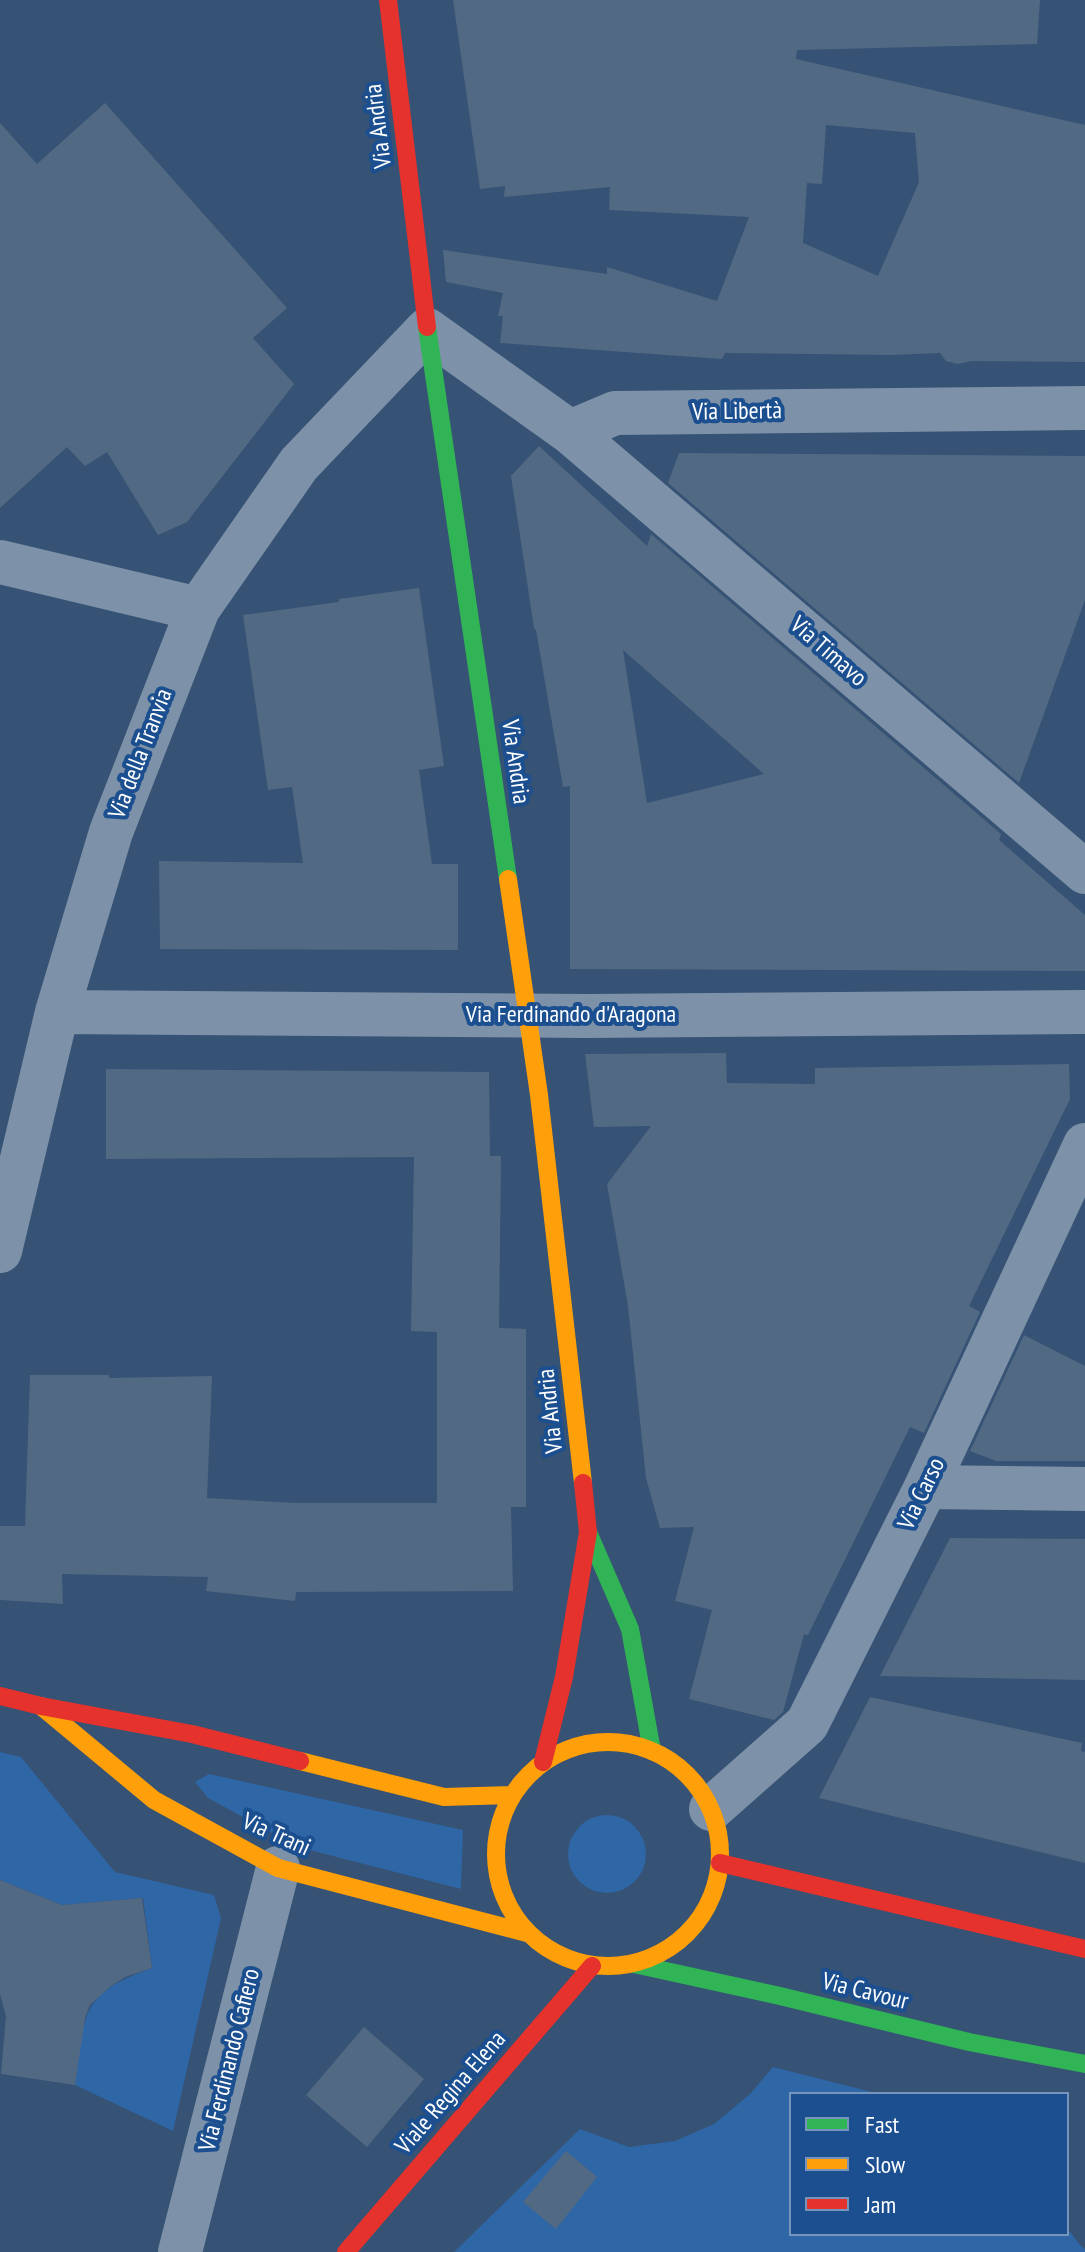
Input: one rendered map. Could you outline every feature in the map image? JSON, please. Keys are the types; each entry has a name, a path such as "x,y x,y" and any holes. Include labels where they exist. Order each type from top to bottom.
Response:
{"main road":[{"name":"Via Andria","path":"388,0 427,330 539,1095 588,1532 564,1677 543,1762"},
{"name":"Via Andria","path":"588,1532 630,1629 652,1751"},
{"name":"Via Trani","path":"0,1696 192,1734 444,1797 511,1795"},
{"name":"Via Trani","path":"41,1706 154,1800 278,1868 527,1933"},
{"path":"596,1743 625,1743 652,1751 677,1765 697,1785 711,1809 719,1836 720,1863 714,1892 701,1918 681,1939 657,1955 634,1964 592,1966 564,1958 545,1948 511,1914 495,1866 501,1816 511,1795 525,1777 543,1762 569,1749 596,1743"},
{"path":"720,1863 1085,1949"},
{"name":"Via Cavour","path":"634,1964 969,2042 1085,2064"},
{"name":"Viale Regina Elena","path":"346,2252 592,1966"}],"street":[{"path":"427,330 570,432"},
{"name":"Via della Tranvia","path":"0,1251 57,1012 111,832 198,609 299,464 427,330"},
{"name":"Via Libertà","path":"570,432 615,413 1085,408"},
{"name":"Via Timavo","path":"570,432 1085,872"},
{"path":"0,562 198,609"},
{"name":"Via Ferdinando d'Aragona","path":"57,1012 526,1015 1085,1012"},
{"name":"Via Carso","path":"711,1809 807,1724 926,1487 1085,1145"},
{"path":"926,1487 1085,1489"},
{"name":"Via Ferdinando Cafiero","path":"180,2252 278,1868"}],"shaded area":[{"path":"0,1752 21,1757 115,1872 214,1895 221,1918 173,2131 75,2085 84,2024 90,2010 110,1987 152,1968 143,1898 62,1905 0,1880"},
{"path":"209,1774 463,1830 461,1889 298,1847 208,1798 195,1782"},
{"path":"607,1815 622,1818 635,1826 643,1839 646,1854 643,1869 635,1882 622,1890 607,1893 592,1890 579,1882 571,1869 568,1854 571,1839 579,1826 592,1818"},
{"path":"773,2067 872,2092 789,2092 789,2236 1069,2236 1069,2231 1085,2252 454,2252 580,2129 629,2147 675,2141 714,2124 750,2094"}],"building":[{"path":"453,0 1040,0 1037,44 797,50 796,59 1085,125 1085,362 971,361 958,364 946,361 940,353 725,353 722,359 500,343 503,316 498,316 503,293 446,282 443,250 607,274 607,267 717,301 749,217 609,210 610,187 504,197 505,186 480,189","holes":["826,125 915,133 919,182 878,276 803,243 807,183 822,184"]},
{"path":"105,103 287,308 253,338 294,384 187,522 158,535 107,452 85,466 67,447 0,508 0,123 37,164"},
{"path":"539,446 647,546 651,534 1001,834 999,840 1085,915 1085,971 570,969 570,786 563,787 511,476","holes":["623,650 764,774 647,803"]},
{"path":"679,453 1085,456 1085,600 1019,783 668,483"},
{"path":"419,588 444,766 419,770 432,864 458,864 458,950 160,949 159,861 303,863 292,787 268,790 243,615"},
{"path":"726,1053 727,1083 815,1084 815,1068 1069,1064 1070,1099 969,1306 980,1312 924,1433 910,1427 808,1635 804,1634 783,1712 774,1720 689,1699 712,1610 675,1601 694,1527 660,1528 646,1478 628,1306 607,1184 651,1126 594,1127 585,1054"},
{"path":"106,1069 489,1072 490,1156 501,1156 499,1328 526,1329 526,1507 511,1507 513,1591 296,1592 295,1601 206,1591 208,1577 62,1574 63,1604 0,1600 0,1526 25,1526 30,1375 109,1375 109,1378 212,1376 207,1498 295,1503 437,1503 437,1332 411,1331 414,1157 106,1159"},
{"path":"1024,1335 1085,1366 1085,1461 996,1461 970,1451"},
{"path":"950,1538 1085,1539 1085,1680 880,1676"},
{"path":"870,1697 1082,1743 1081,1751 1085,1752 1085,1863 819,1798"},
{"path":"0,1880 62,1905 142,1898 152,1968 125,1977 90,2005 85,2018 75,2085 1,2074 6,2016 0,1994"},
{"path":"364,2027 424,2079 367,2147 306,2095"},
{"path":"566,2151 597,2177 556,2229 523,2202"}],"traffic: fast":[{"path":"427,327 508,879"},
{"path":"588,1532 630,1629 652,1751"},
{"path":"634,1964 969,2042 1085,2064"}],"traffic: slow":[{"path":"508,879 539,1095 583,1483"},
{"path":"41,1706 154,1800 278,1868 527,1933"},
{"path":"608,1742 651,1750 687,1775 712,1811 720,1854 712,1897 687,1933 651,1958 608,1966 565,1958 529,1933 504,1897 496,1854 504,1811 529,1775 565,1750 608,1742"},
{"path":"300,1761 444,1797 511,1795"}],"traffic: jam":[{"path":"388,0 427,327"},
{"path":"543,1762 564,1677 588,1532 583,1483"},
{"path":"0,1696 192,1734 300,1761"},
{"path":"720,1863 1085,1949"},
{"path":"346,2252 592,1966"}]}
